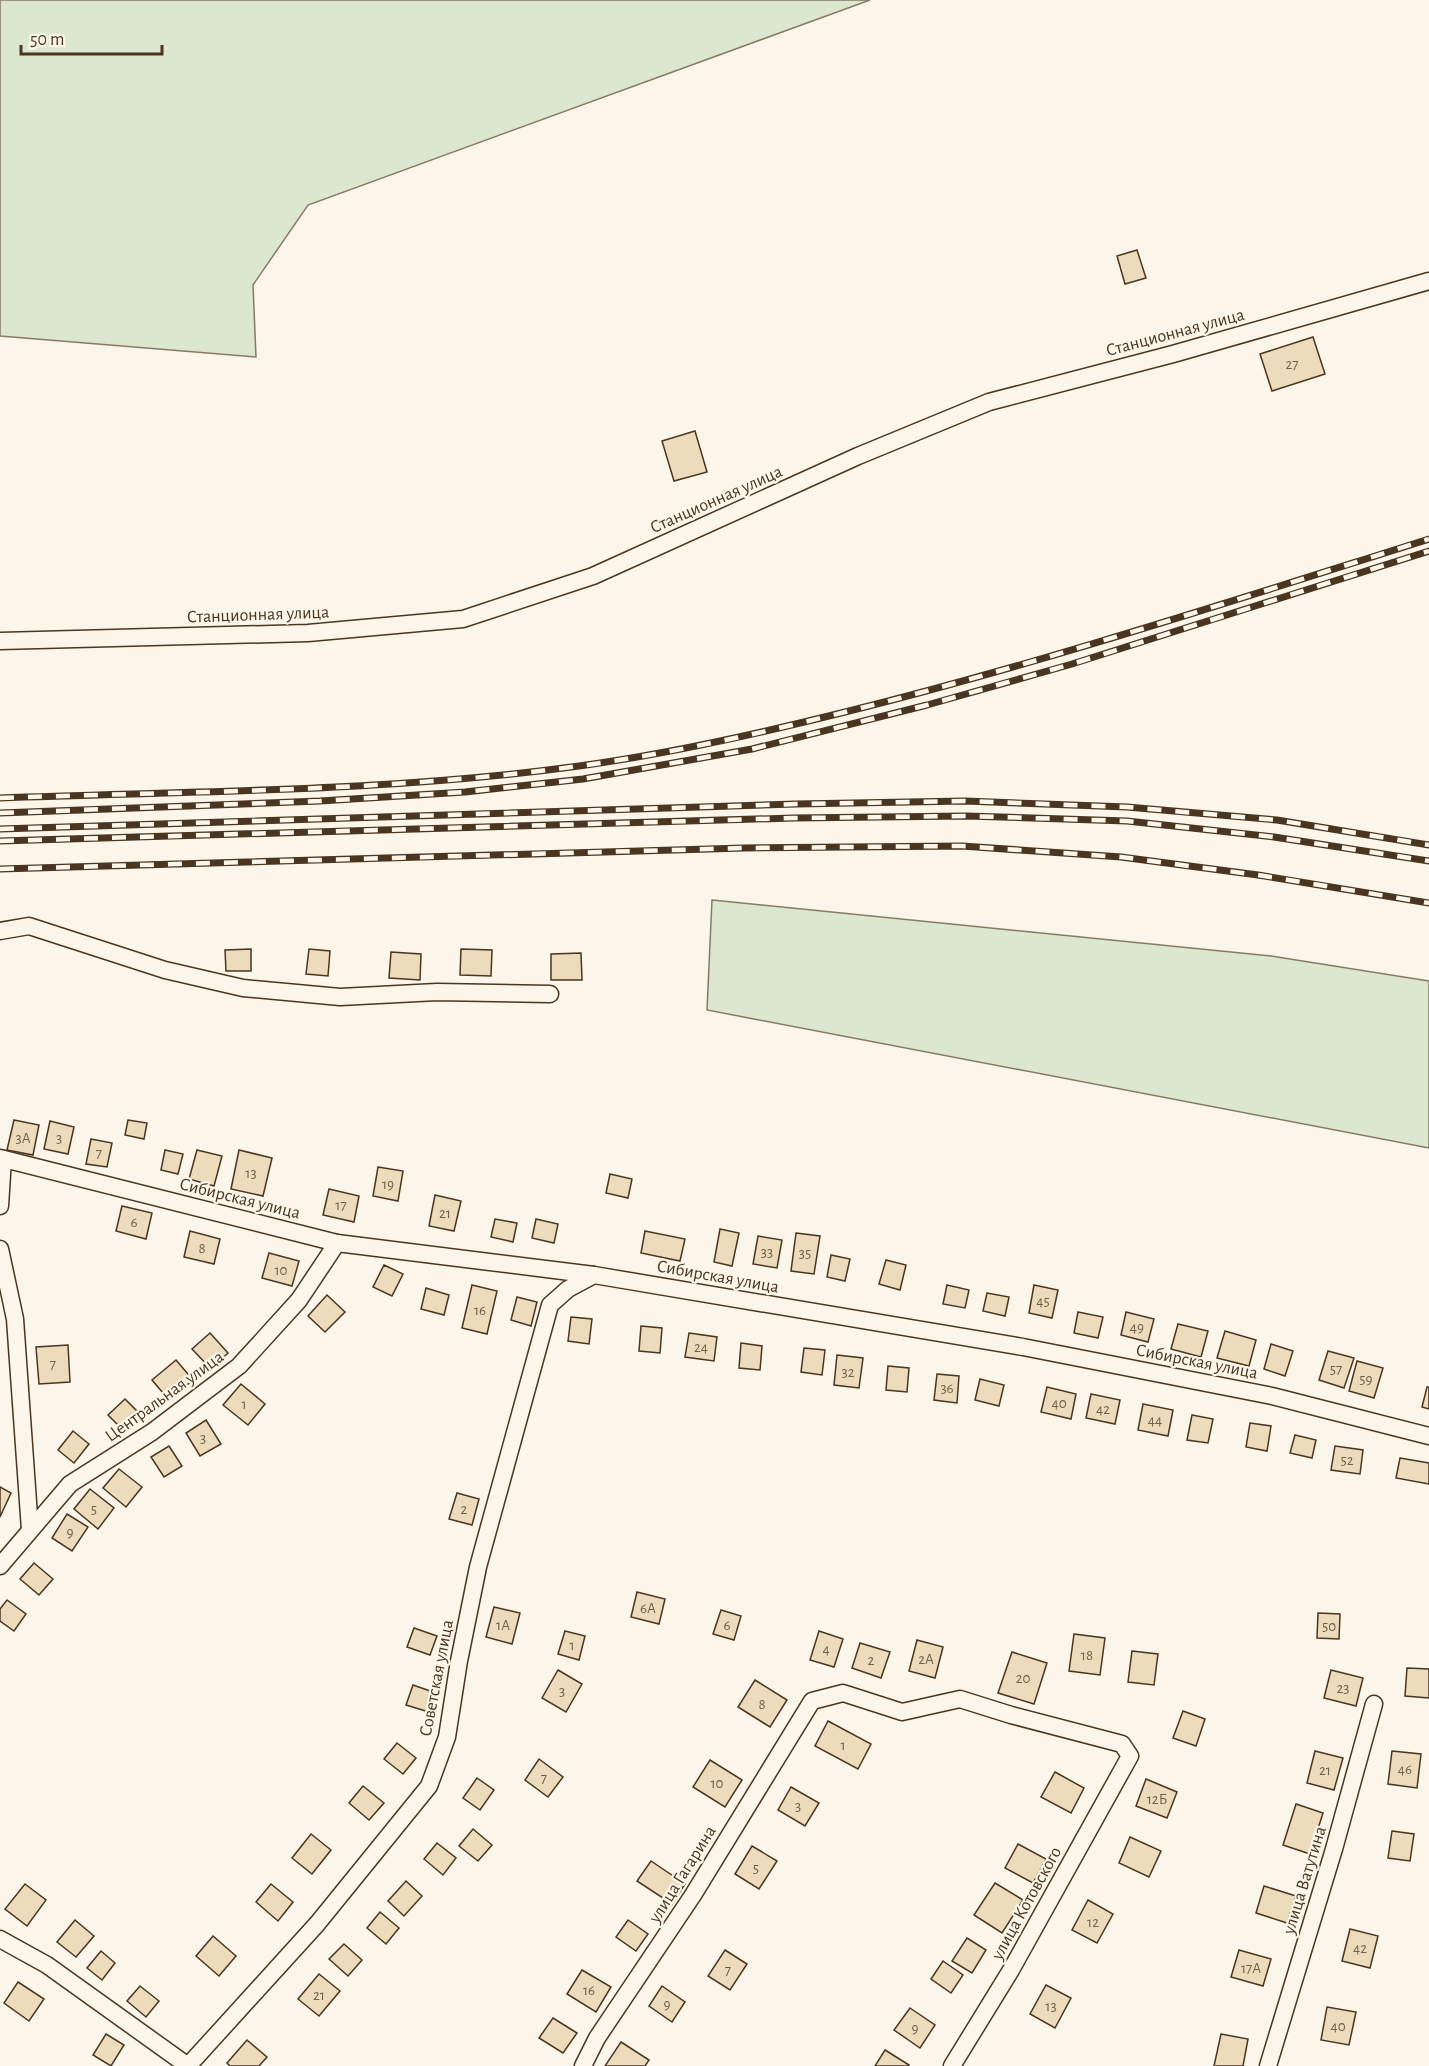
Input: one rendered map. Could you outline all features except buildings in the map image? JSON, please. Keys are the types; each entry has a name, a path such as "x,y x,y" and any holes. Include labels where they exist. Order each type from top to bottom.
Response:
{"street":[{"name":"Станционная улица","path":"0,641 308,633 463,619 592,576 858,456 989,402 1173,354 1429,281"},
{"path":"0,931 29,926 165,970 243,988 340,997 436,993 550,994"},
{"path":"0,1206 2,1158"},
{"name":"Сибирская улица","path":"2,1158 337,1243 594,1275 1023,1347 1272,1396 1429,1436"},
{"name":"Центральная улица","path":"0,1566 70,1484 152,1432 239,1366 299,1300 337,1243"},
{"path":"0,1249 15,1319 30,1530"},
{"name":"Советская улица","path":"188,2066 317,1924 429,1786 447,1737 459,1660 478,1567 550,1305 568,1289 594,1275"},
{"name":"улица Гагарина","path":"583,2066 597,2038 693,1895 812,1701 843,1694 902,1712 960,1700 1122,1744 1130,1756"},
{"name":"улица Ватутина","path":"1268,2066 1334,1849 1374,1704"},
{"name":"улица Котовского","path":"952,2066 1011,1970 1130,1756"},
{"path":"0,1939 47,1965 188,2066"}],"green space":[{"path":"0,0 870,0 308,205 253,285 256,357 0,336"},
{"path":"712,900 1271,956 1429,981 1429,1148 707,1010"}],"railway":[{"path":"0,798 363,786 507,775 646,756 812,720 992,673 1429,539"},
{"path":"0,813 320,801 465,792 583,779 752,749 927,705 1072,664 1429,551"},
{"path":"0,829 796,804 965,801 1127,807 1277,820 1429,845"},
{"path":"0,841 794,818 966,816 1127,821 1274,837 1429,861"},
{"path":"0,869 744,848 962,846 1121,857 1258,875 1429,903"}]}
